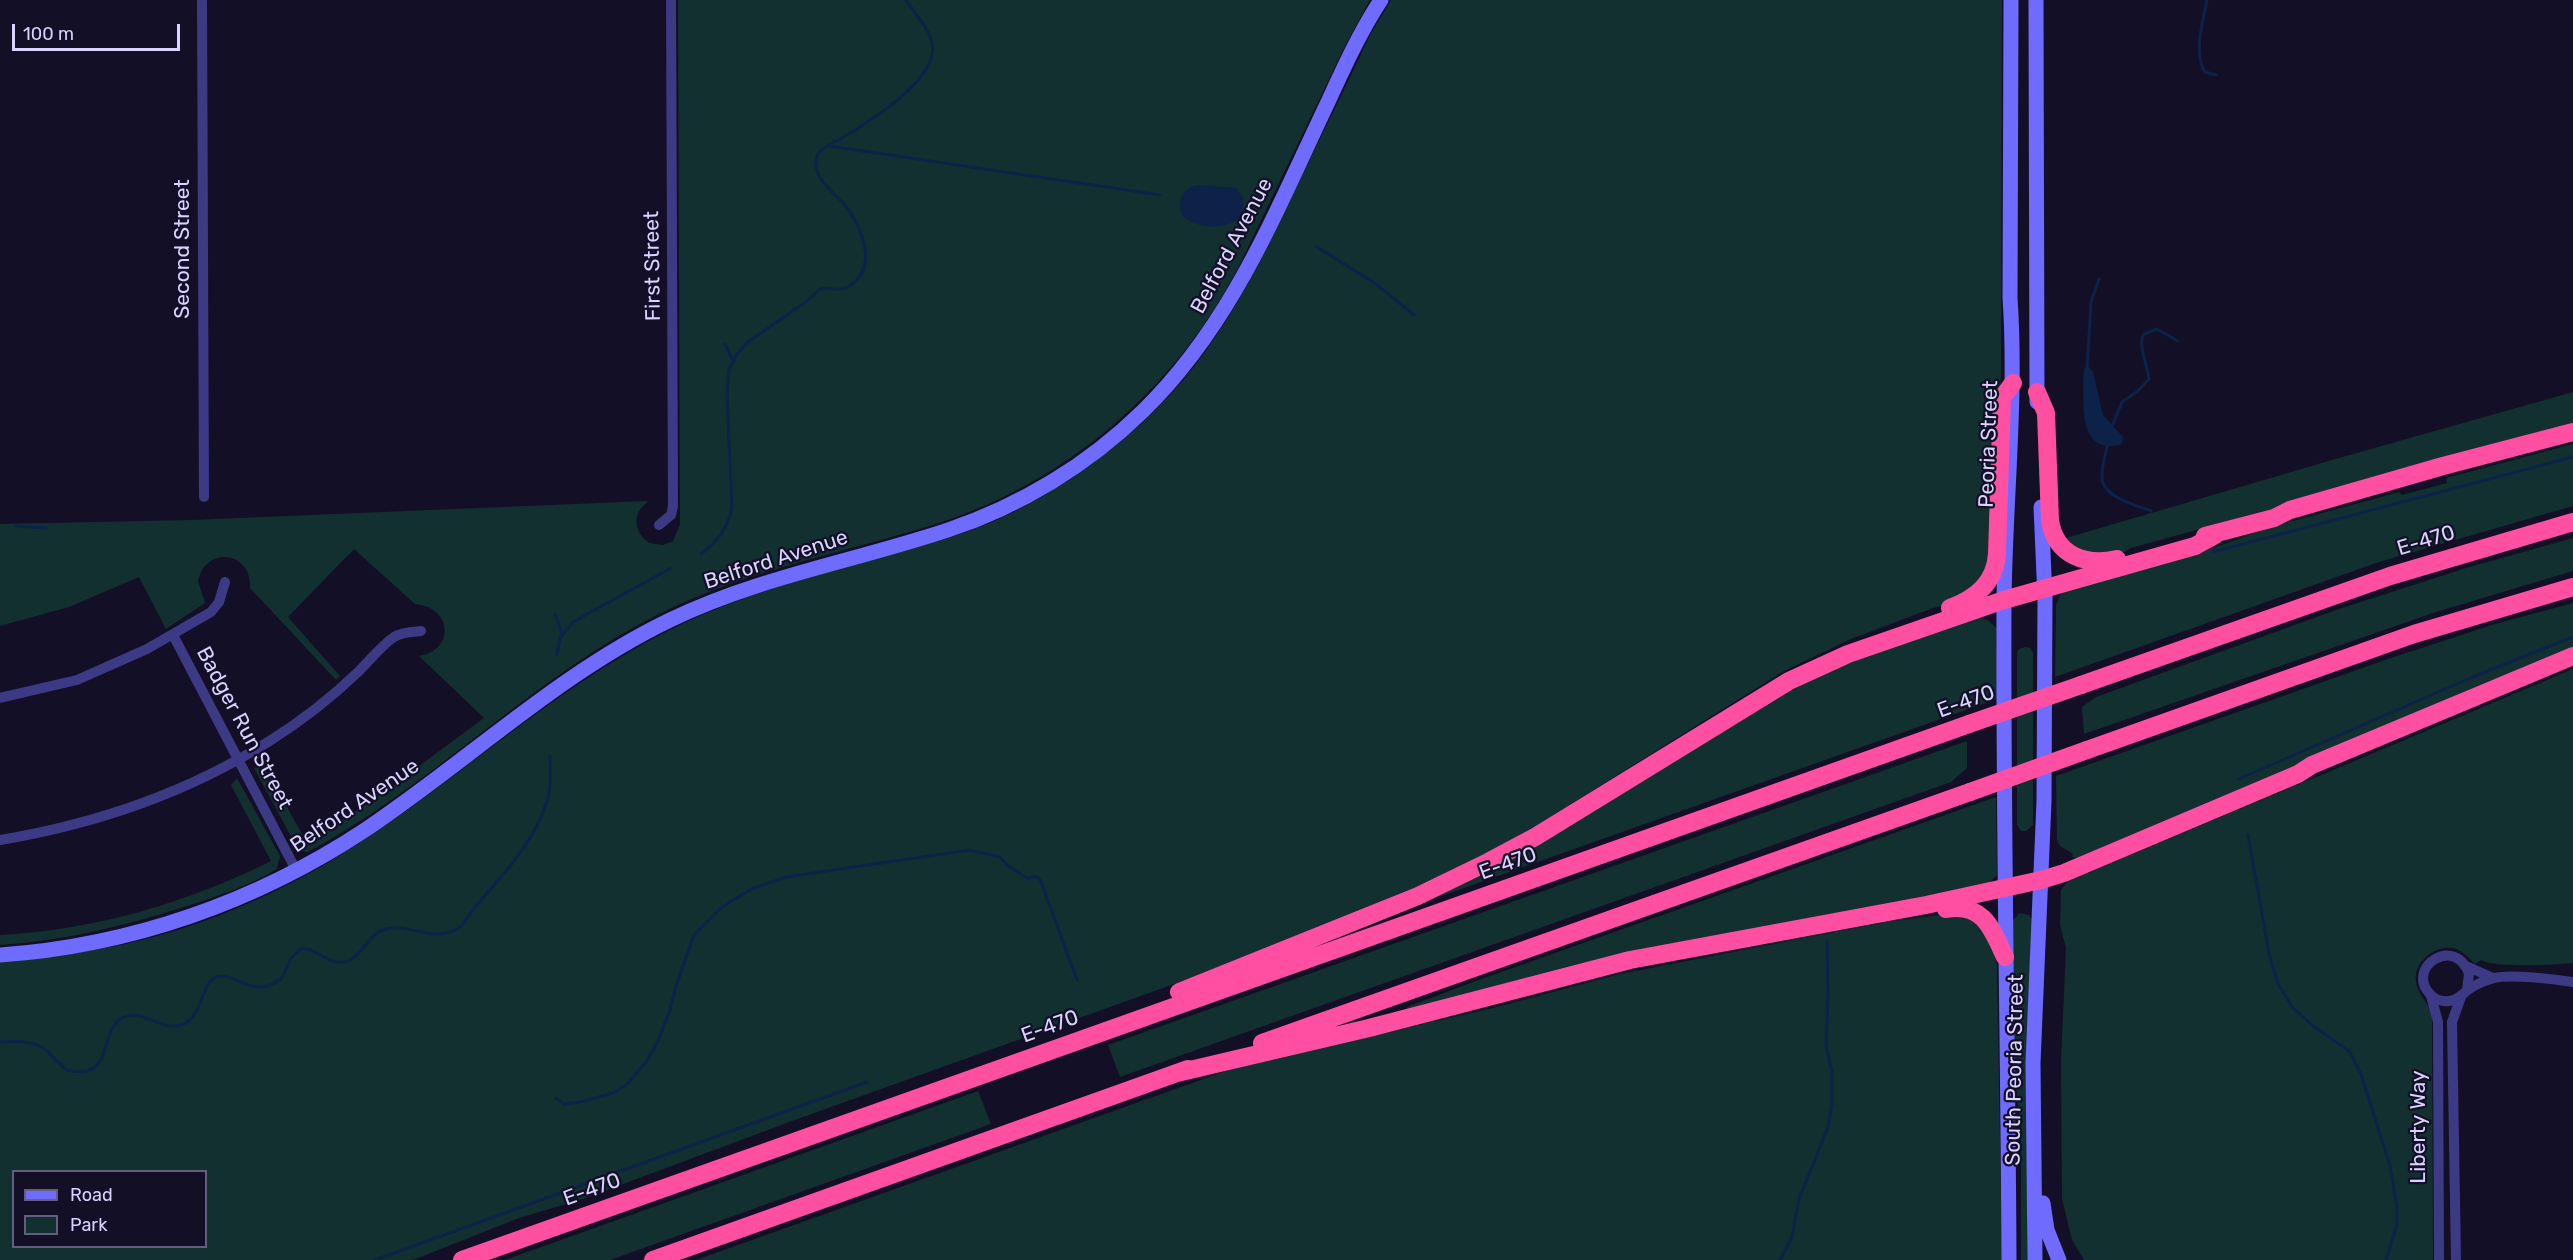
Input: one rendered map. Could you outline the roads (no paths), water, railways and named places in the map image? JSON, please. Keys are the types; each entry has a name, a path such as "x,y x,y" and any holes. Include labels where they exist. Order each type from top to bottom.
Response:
{"highway":[{"path":"1882,641 1915,620 1970,600 1981,591 1991,577 1996,559 2002,398 2013,383"},
{"path":"2037,392 2046,413 2051,525 2057,540 2065,551 2084,560 2103,561 2274,518 2292,516 2573,439"},
{"path":"2274,518 2290,510 2422,472 2573,432"},
{"name":"E-470","path":"462,1260 2348,590 2457,555 2573,522"},
{"path":"1117,1026 1163,999 1418,896 1488,862 1535,837 1789,681 1882,641 2004,600 2195,546 2215,534"},
{"path":"653,1260 2424,631 2573,587"},
{"path":"1177,1073 1369,1028 1630,960 2041,880 2064,873 2298,774 2312,765 2573,656"},
{"path":"2298,774 2314,771 2573,663"},
{"path":"1900,909 1921,914 1956,908 1970,909 1988,922 2005,957"}],"main road":[{"name":"Belford Avenue","path":"0,955 75,945 156,927 229,902 296,870 366,829 565,681 643,633 707,603 756,584 934,534 982,517 1048,484 1108,442 1138,416 1201,346 1225,311 1255,256 1354,46 1381,0"},
{"name":"Peoria Street","path":"2004,889 2004,600 2013,383 2010,286 2010,0"},
{"path":"2036,0 2037,392 2044,588 2041,880"},
{"path":"2036,70 2044,51 2045,0"},
{"name":"South Peoria Street","path":"2035,1260 2033,1063 2041,880"},
{"name":"South Peoria Street","path":"2004,889 2009,1260"},
{"path":"2034,1160 2043,1181 2045,1225 2059,1260"}],"street":[{"name":"Second Street","path":"202,0 204,497"},
{"name":"First Street","path":"658,525 671,515 673,506 671,0"},
{"path":"0,698 83,677 136,655 215,608 225,582"},
{"path":"0,840 60,829 133,808 184,788 238,760 311,712 395,637 421,631"},
{"name":"Badger Run Street","path":"173,635 296,870"},
{"path":"2493,978 2448,1002 2431,996 2424,985 2423,976 2432,961 2448,956 2493,978 2536,978 2573,982"},
{"path":"2464,994 2470,978 2466,966"},
{"name":"Liberty Way","path":"2456,1260 2452,1023 2464,994"},
{"name":"Liberty Way","path":"2431,996 2438,1022 2439,1260"}],"water":[{"path":"1192,186 1237,188 1243,198 1244,217 1214,227 1199,225 1183,217 1180,206 1182,196"},
{"path":"2085,367 2089,367 2093,372 2103,415 2123,437 2120,445 2099,444 2088,432 2083,405"}],"waterway":[{"path":"701,554 721,534 732,508 727,394 729,370 737,354 748,342 807,301 820,289 846,288 863,271 865,249 858,226 845,205 820,177 817,170 817,156 821,150 854,131 900,98 925,71 931,57 932,43 925,26 906,0"},
{"path":"2207,0 2200,37 2200,56 2205,72 2216,75"},
{"path":"829,146 1160,195"},
{"path":"1317,247 1376,284 1414,315"},
{"path":"2087,369 2091,302 2099,279"},
{"path":"2111,429 2122,402 2138,391 2149,379 2142,349 2144,334 2157,329 2178,341"},
{"path":"725,344 733,361"},
{"path":"2108,442 2103,467 2103,483 2113,495 2151,511"},
{"path":"2213,552 2573,457"},
{"path":"15,526 46,528"},
{"path":"557,654 560,638 573,622 671,568"},
{"path":"555,614 562,634"},
{"path":"2239,779 2468,679 2573,637"},
{"path":"0,1042 18,1041 35,1044 46,1050 67,1070 83,1071 94,1068 100,1061 111,1030 117,1021 134,1015 174,1026 188,1022 198,1009 210,981 214,978 229,977 262,987 271,985 282,978 291,958 302,948 333,961 345,962 355,957 372,937 383,930 400,928 433,934 455,930 462,925 506,871 534,831 549,796 550,756"},
{"path":"2248,835 2269,953 2278,984 2292,1007 2313,1026 2349,1051 2361,1074 2390,1166 2397,1207 2397,1224 2386,1260"},
{"path":"556,1098 564,1104 580,1102 614,1093 627,1084 646,1062 657,1043 694,935 722,907 751,889 786,877 970,850 1000,857 1007,865 1027,878 1040,879 1077,980"},
{"path":"1780,1260 1792,1237 1799,1199 1828,1127 1832,1104 1832,1071 1826,1046 1827,941"},
{"path":"375,1260 867,1082"}]}
